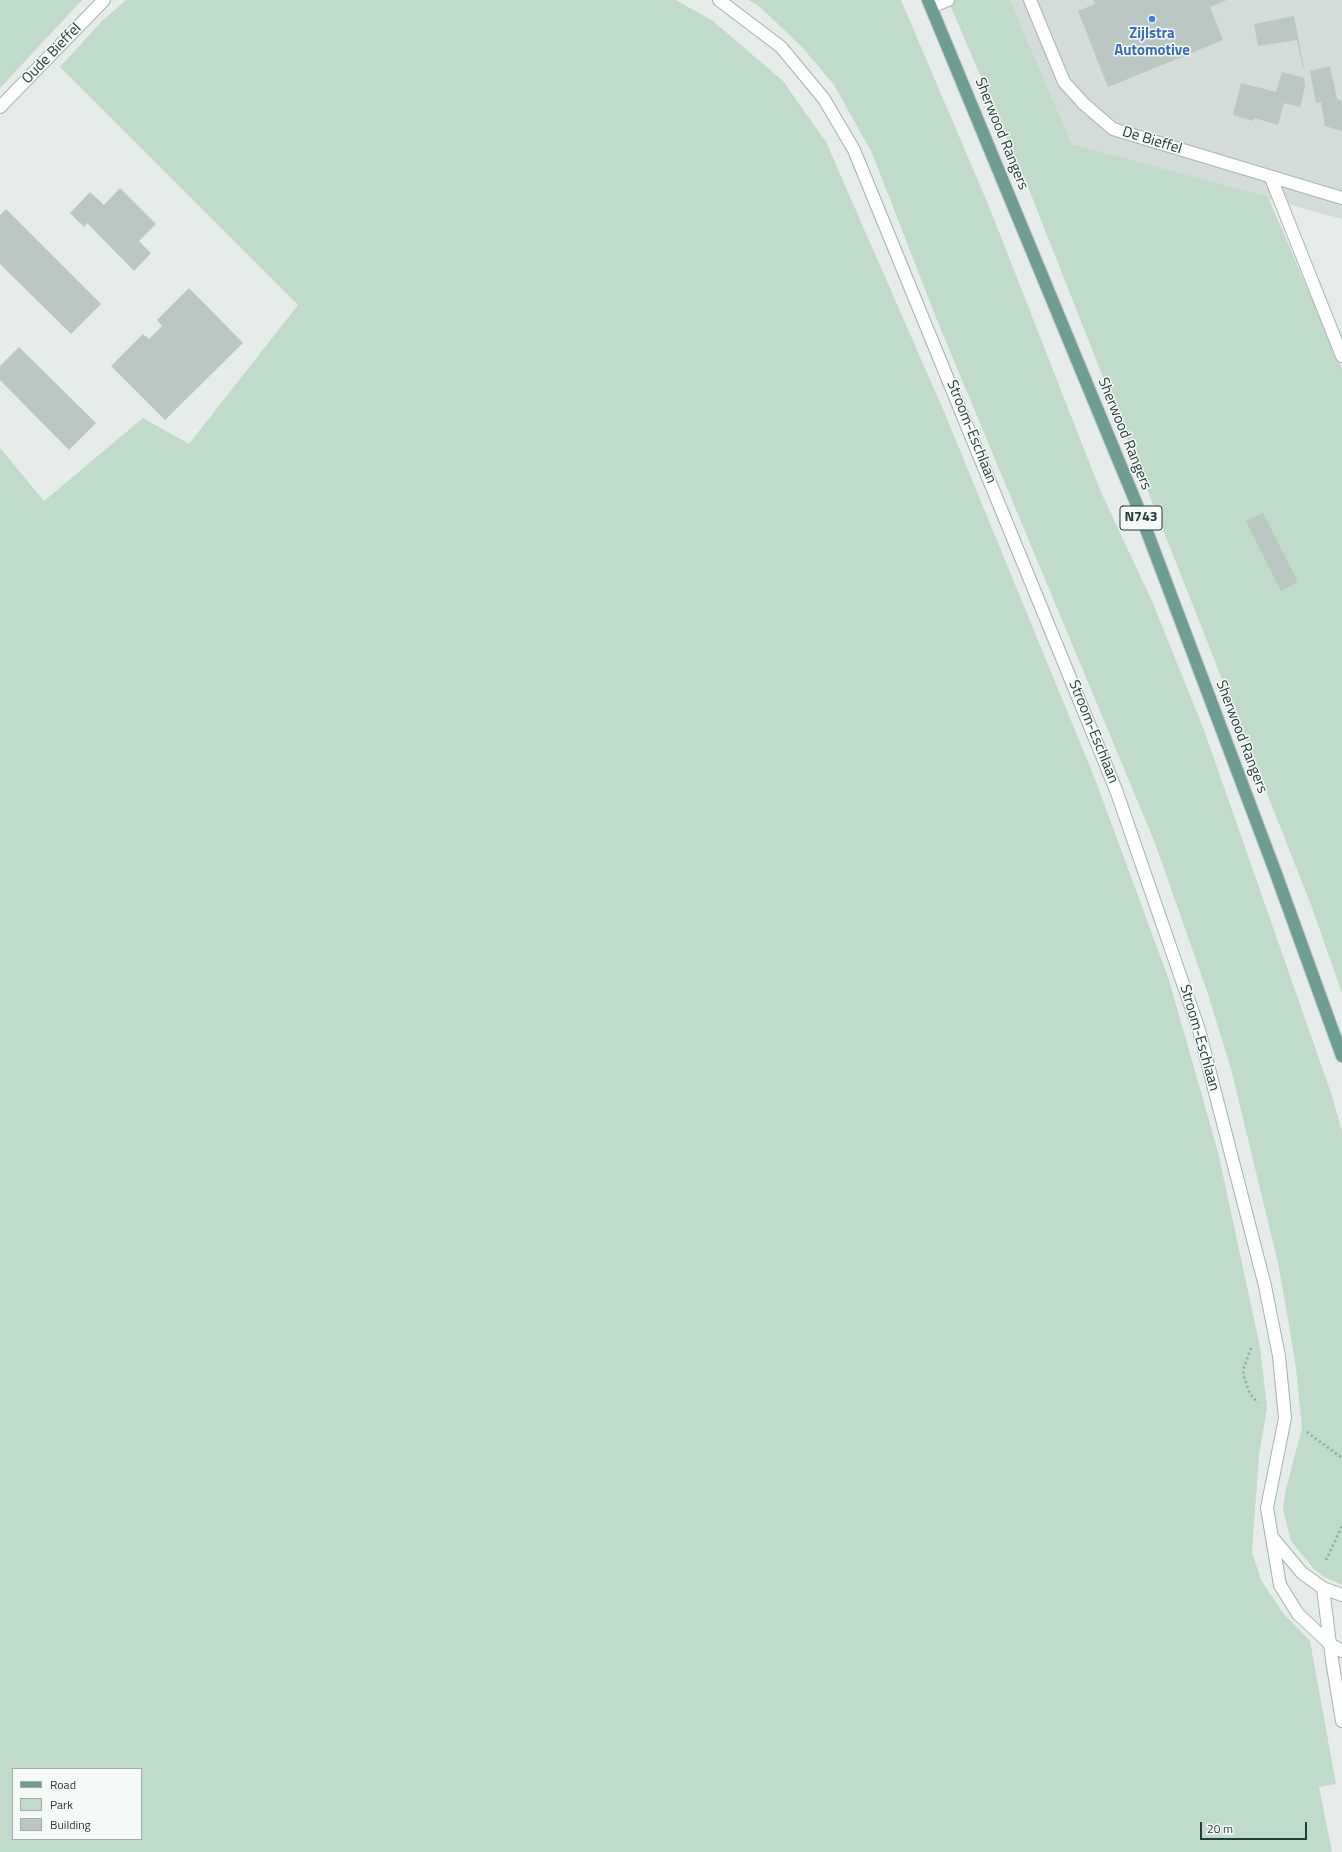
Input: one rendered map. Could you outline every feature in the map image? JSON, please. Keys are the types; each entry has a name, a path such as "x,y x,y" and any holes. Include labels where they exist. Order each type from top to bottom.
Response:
{"main road":[{"name":"Sherwood Rangers","path":"930,4 1137,505 1275,871 1342,1056"},
{"name":"Sherwood Rangers","path":"1336,1042 1342,1066"}],"street":[{"name":"Oude Bieffel","path":"0,107 104,0"},
{"name":"Stroom-Eschlaan","path":"719,0 782,46 824,99 854,150 1116,790 1199,1030 1265,1286 1279,1356 1285,1418 1267,1508 1280,1585 1298,1614 1330,1644 1342,1650"},
{"path":"930,4 948,0"},
{"name":"De Bieffel","path":"1030,0 1064,82 1084,104 1112,129 1271,178 1342,198"},
{"path":"1271,178 1342,356"},
{"path":"1271,1536 1302,1573 1323,1588 1342,1595"},
{"path":"1323,1588 1342,1721"}],"path":[{"path":"1285,1418 1302,1428 1342,1458"},
{"path":"1323,1588 1326,1558 1342,1526"}],"shaded area":[{"path":"1010,0 1342,0 1342,219 1072,144"}],"green space":[{"path":"0,0 82,0 0,88"},
{"path":"126,0 676,0 713,21 783,81 826,142 945,414 1095,779 1169,980 1218,1152 1260,1347 1267,1408 1259,1455 1252,1552 1261,1580 1283,1613 1310,1641 1336,1784 1319,1787 1332,1852 0,1852 0,448 44,501 143,418 189,444 298,305 60,67 101,22"},
{"path":"749,0 901,0 990,209 1100,490 1152,601 1204,730 1332,1096 1342,1132 1342,1585 1324,1577 1314,1569 1291,1541 1283,1509 1286,1489 1302,1428 1296,1368 1278,1263 1231,1069 1208,994 1155,843 937,320 872,153 834,85 802,47 760,7"},
{"path":"948,0 1010,0 1072,144 1268,197 1342,369 1342,993 1311,905 1030,192"}],"building":[{"path":"1093,0 1227,0 1210,7 1223,40 1108,87 1078,11 1095,4"},
{"path":"1294,16 1304,68 1297,40 1258,46 1254,24"},
{"path":"1330,66 1337,99 1342,101 1342,131 1325,126 1321,102 1316,103 1310,71"},
{"path":"1282,72 1304,78 1305,87 1300,107 1284,103 1278,125 1254,118 1253,121 1233,115 1241,83 1276,92"},
{"path":"120,188 156,224 139,241 151,253 134,271 87,223 84,227 70,213 90,192 104,205"},
{"path":"6,209 101,304 71,334 0,264 0,215"},
{"path":"189,288 243,343 165,420 111,366 143,334 149,339 162,326 157,320"},
{"path":"19,347 96,423 69,450 0,380 0,366"},
{"path":"1263,513 1298,582 1281,591 1246,521"}],"place":[{"name":"Zijlstra Automotive","path":"1152,19"}]}
